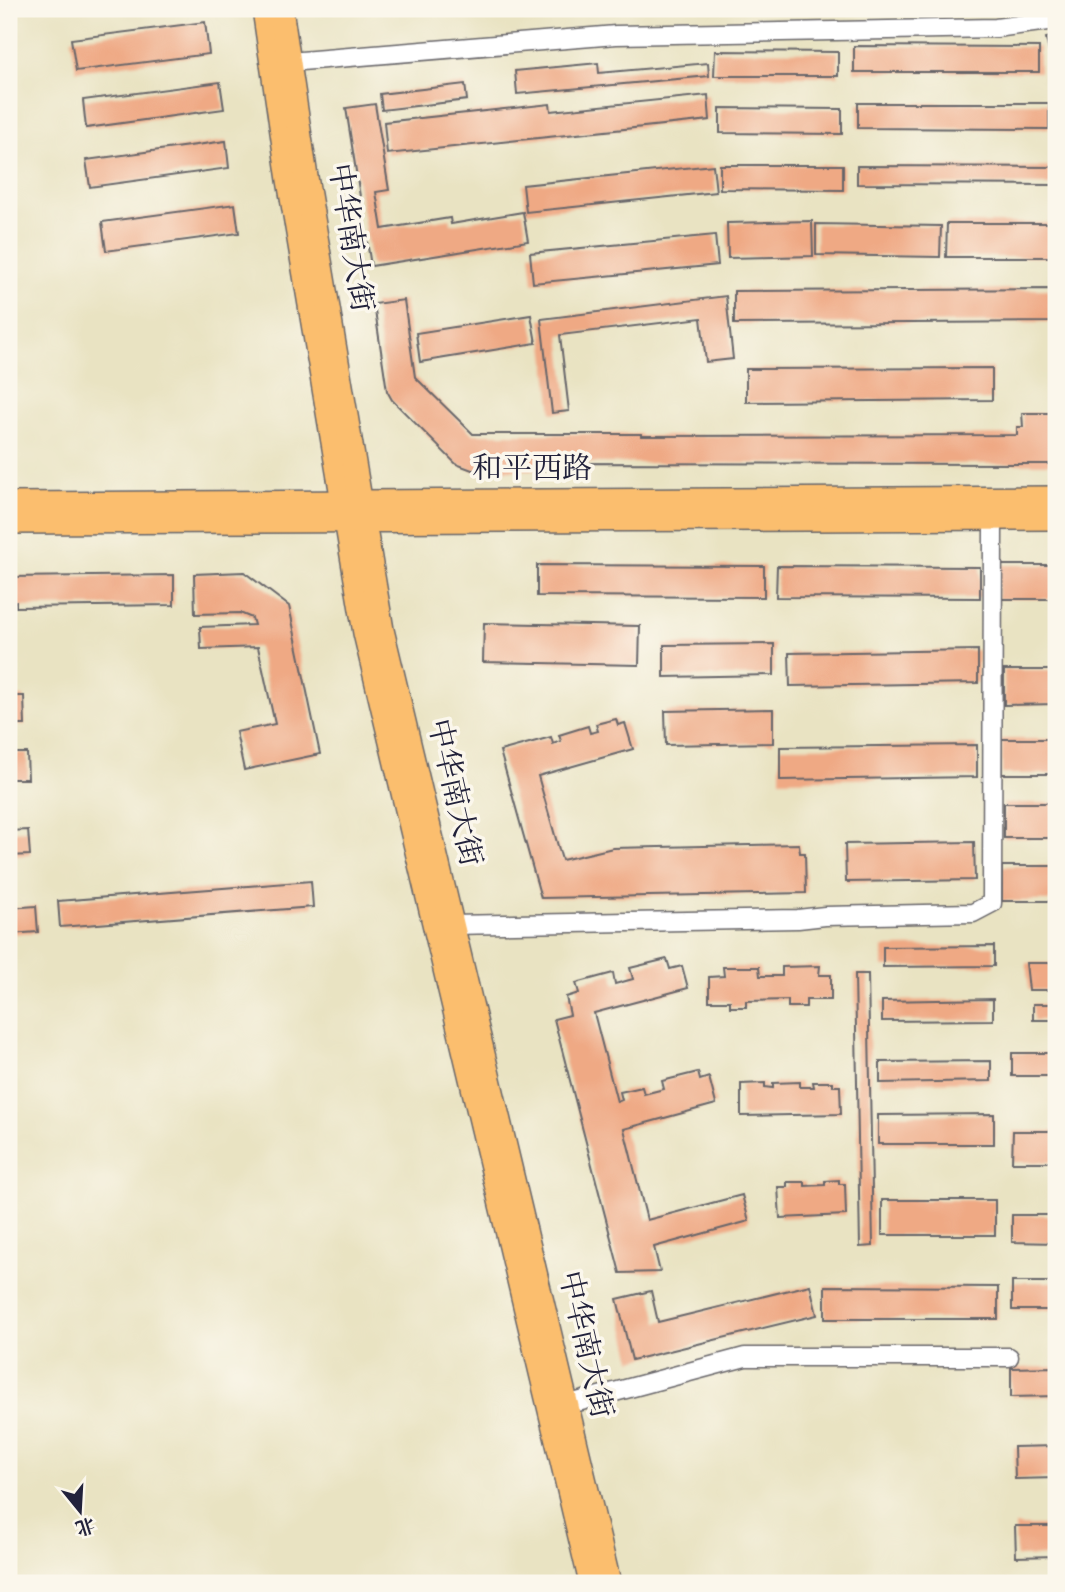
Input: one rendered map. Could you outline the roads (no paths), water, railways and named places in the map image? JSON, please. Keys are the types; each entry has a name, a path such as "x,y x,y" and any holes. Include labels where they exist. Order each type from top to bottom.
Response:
{"main road":[{"name":"中华南大街","path":"264,9 289,180 354,511 609,1583"},
{"name":"中华南大街","path":"281,9 354,511 368,646 591,1583"},
{"name":"和平西路","path":"9,522 354,511 1056,498"},
{"name":"和平西路","path":"9,504 354,511 1056,518"}],"street":[{"path":"289,62 616,35 996,28 1056,20"},
{"path":"451,925 973,913 992,903 993,518"},
{"path":"566,1405 746,1357 1009,1357"}]}
